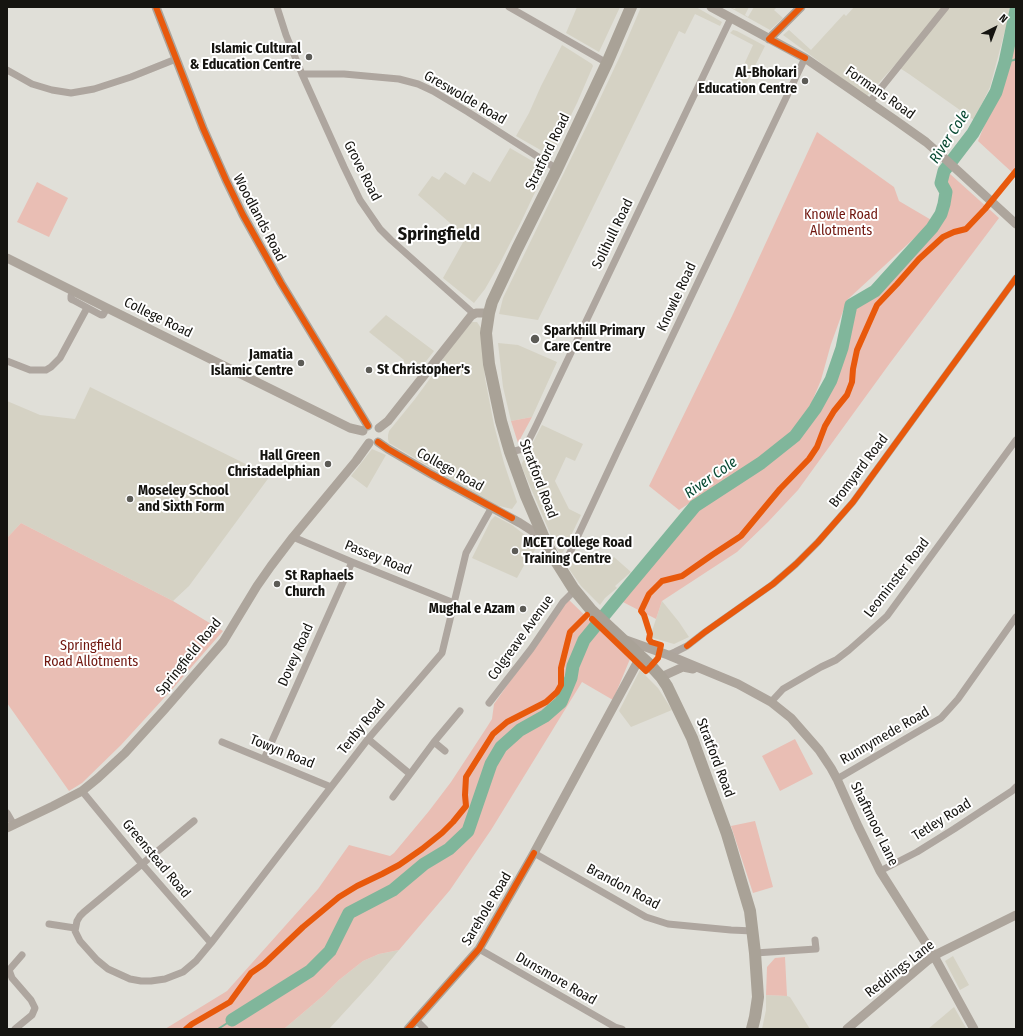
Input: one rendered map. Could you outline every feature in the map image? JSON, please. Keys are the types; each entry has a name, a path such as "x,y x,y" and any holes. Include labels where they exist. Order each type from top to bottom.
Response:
{"highway":[{"name":"Stratford Road","path":"631,7 607,63 495,296 489,313 486,333 489,364 499,414 510,452 526,496 547,545 575,590 596,614 638,653 660,676 667,686 688,727 727,834 750,911 758,997 752,1029"}],"street":[{"name":"Woodlands Road","path":"156,7 206,136 243,215 366,429"},
{"name":"Grove Road","path":"277,7 286,35 302,74 360,200 380,229 474,314"},
{"path":"509,7 607,63"},
{"name":"Formans Road","path":"712,7 805,58 926,142 1016,224"},
{"path":"769,39 801,7"},
{"path":"868,103 946,7"},
{"name":"Solihull Road","path":"510,452 525,448 731,18"},
{"name":"Knowle Road","path":"560,568 567,559 805,58"},
{"path":"7,70 32,84 52,90 72,93 94,89 131,77 176,59"},
{"name":"Greswolde Road","path":"302,74 344,74 399,79 418,84 433,91 468,112 557,169"},
{"name":"College Road","path":"7,258 350,428 366,429"},
{"name":"Bromyard Road","path":"668,655 687,646 773,584 818,542 852,502 1016,278"},
{"path":"73,291 71,299 87,308 103,315 107,308"},
{"path":"7,361 30,370 46,370 51,367 60,358 87,308"},
{"path":"379,428 388,421 442,351 474,314 489,313"},
{"path":"374,426 379,428 381,436 373,442 364,440 363,435 366,429 374,426"},
{"name":"Leominster Road","path":"771,702 783,690 821,667 836,660 866,636 887,616 1016,440"},
{"name":"College Road","path":"373,442 492,507 534,532 547,545"},
{"name":"Springfield Road","path":"10,827 82,791 125,753 223,642 271,566 293,537 373,442"},
{"name":"Tenby Road","path":"75,928 76,934 80,941 97,960 108,969 130,979 151,981 165,979 183,972 196,961 368,739 442,653 466,553 492,507"},
{"name":"Passey Road","path":"293,537 454,603"},
{"name":"Dovey Road","path":"264,759 352,562"},
{"name":"Colgreave Avenue","path":"489,703 531,649 563,602 575,590"},
{"name":"Runnymede Road","path":"837,778 941,718 958,699 1016,617"},
{"name":"Shaftmoor Lane","path":"622,639 668,655 738,684 771,702 791,718 819,750 837,778 880,871 934,956 974,1029"},
{"path":"687,646 685,654 690,664"},
{"name":"Sarehole Road","path":"408,1029 479,949 534,853 637,663 638,653"},
{"name":"Shaftmoor Lane","path":"660,676 683,667 708,671"},
{"path":"393,797 434,742 460,711"},
{"path":"368,739 410,774"},
{"name":"Towyn Road","path":"222,742 331,787"},
{"path":"434,742 445,750"},
{"name":"Tetley Road","path":"880,871 917,852 1016,787"},
{"name":"Greenstead Road","path":"82,791 142,864 211,943"},
{"path":"7,813 10,827"},
{"path":"49,924 75,928 80,916 194,820"},
{"name":"Brandon Road","path":"534,853 646,916 668,924 753,931"},
{"name":"Reddings Lane","path":"847,1029 934,956 1016,914"},
{"path":"755,953 816,949 815,940"},
{"name":"Dunsmore Road","path":"479,949 615,1027 622,1029"},
{"path":"15,1029 32,1015 35,1008 31,1000 12,978 9,970 22,955"},
{"path":"416,1020 425,1029"}],"shaded area":[{"path":"577,7 620,7 599,52 566,33"},
{"path":"641,7 696,7 722,22 720,26 695,14 685,34 679,31 538,320 499,314 503,298 596,107"},
{"path":"729,7 735,9 736,7 749,7 745,15 748,17 754,7 777,7 774,10 783,18 770,30"},
{"path":"854,7 1015,7 1004,34 990,87 974,120 895,65 866,97 783,35 789,30 811,50 844,14 846,16"},
{"path":"733,30 765,46 745,86 736,82 753,45 730,33"},
{"path":"562,45 593,66 551,156 516,136 529,113"},
{"path":"510,148 546,169 501,261 485,289 474,303 443,278 466,237 418,195 432,176 439,180 445,172 465,185 473,172 490,182"},
{"path":"386,315 434,351 417,373 403,362 404,360 369,332"},
{"path":"472,322 477,322 481,328 485,378 494,425 504,463 517,502 512,509 495,505 389,443 388,439 389,431 415,399 449,349"},
{"path":"498,343 518,345 557,362 532,417 511,421 503,387"},
{"name":"Moseley School and Sixth Form","path":"90,387 270,476 189,586 173,601 21,523 7,538 7,401 40,415 75,419"},
{"path":"542,425 583,444 575,461 566,457 555,481 569,509 581,515 563,552 560,554 521,465"},
{"path":"372,449 386,455 367,488 351,476"},
{"name":"MCET College Road Training Centre","path":"495,516 512,525 538,545 530,558 527,560 517,578 472,558 491,520"},
{"path":"577,553 597,563 604,560 609,562 614,557 631,572 615,586 617,588 605,598 600,605 581,586 569,569"},
{"path":"662,601 689,637 674,644 650,637"},
{"path":"640,670 658,688 672,710 631,727 619,711"},
{"path":"399,950 329,1029 284,1029 324,995 339,980 363,961 379,954"},
{"path":"953,956 969,985 960,990 945,961"},
{"path":"766,995 790,997 810,1029 762,1029 766,1010"},
{"path":"954,1007 966,1028 928,1029"}],"green space":[{"path":"1016,17 1016,176 978,141 1004,73"},
{"name":"Knowle Road Allotments","path":"817,132 894,187 899,201 933,221 847,300 831,344 821,380 809,409 791,434 756,460 679,510 649,486 733,314"},
{"path":"944,171 949,173 999,218 890,363 798,490 737,552 662,601 656,619 617,599 695,506 761,463 795,436 815,409 831,380 842,348 851,305 875,291 932,228 941,214 946,192 941,183"},
{"path":"37,182 68,198 49,237 17,222"},
{"path":"532,417 518,443 511,421"},
{"name":"Springfield Road Allotments","path":"21,523 173,601 223,631 121,745 82,783 69,791 7,703 7,538"},
{"path":"568,599 630,659 613,700 582,682 491,830 450,890 399,950 379,954 363,961 339,980 324,995 284,1029 165,1029 227,991 318,889 349,845 390,856 394,853 451,782 492,719 494,704"},
{"path":"795,739 813,774 780,791 762,756"},
{"path":"755,821 773,887 753,893 731,826"},
{"path":"785,957 787,996 766,995 767,967 775,958"}],"waterway":[{"name":"River Cole","path":"232,1020 310,971 330,951 349,913 393,890 424,864 449,849 468,831 491,764 501,747 520,730 545,716 561,702 571,678 573,666 584,640 625,590 695,506 761,463 795,436 815,409 831,380 842,348 851,305 875,291 932,228 941,214 946,192 941,183 944,171 973,133 996,92 1005,62 1016,10"},
{"path":"1005,62 1016,59"},
{"name":"River Cole","path":"218,1029 232,1020"}],"cycle path":[{"path":"156,7 203,128 243,215 281,283 368,426"},
{"path":"801,7 769,39 805,58"},
{"path":"592,619 646,671 651,666 658,658 661,645 651,642 649,639 650,634 644,615 641,611 649,594 662,581 682,576 741,536 780,489 809,459 817,447 825,426 834,411 847,395 852,382 857,350 877,305 919,259 943,237 966,229 985,209 1016,171"},
{"path":"687,646 773,584 818,542 853,502 1016,278"},
{"path":"378,442 431,474 512,518"},
{"path":"186,1029 230,1002 251,973 264,964 303,927 339,897 357,886 399,865 422,849 453,822 466,806 466,777 493,734 507,722 546,702 557,692 561,685 561,668 570,632 587,615"},
{"path":"408,1029 479,949 534,853"}],"place":[{"name":"Islamic Cultural & Education Centre","path":"309,57"},
{"name":"Al-Bhokari Education Centre","path":"805,81"},
{"name":"Sparkhill Primary Care Centre","path":"535,339"},
{"name":"Jamatia Islamic Centre","path":"301,363"},
{"name":"St Christopher's","path":"369,370"},
{"name":"Hall Green Christadelphian","path":"328,464"},
{"name":"Moseley School and Sixth Form","path":"130,499"},
{"name":"MCET College Road Training Centre","path":"515,551"},
{"name":"St Raphaels Church","path":"277,584"},
{"name":"Mughal e Azam","path":"523,609"}],"district":[{"name":"Springfield","path":"439,235"}]}
